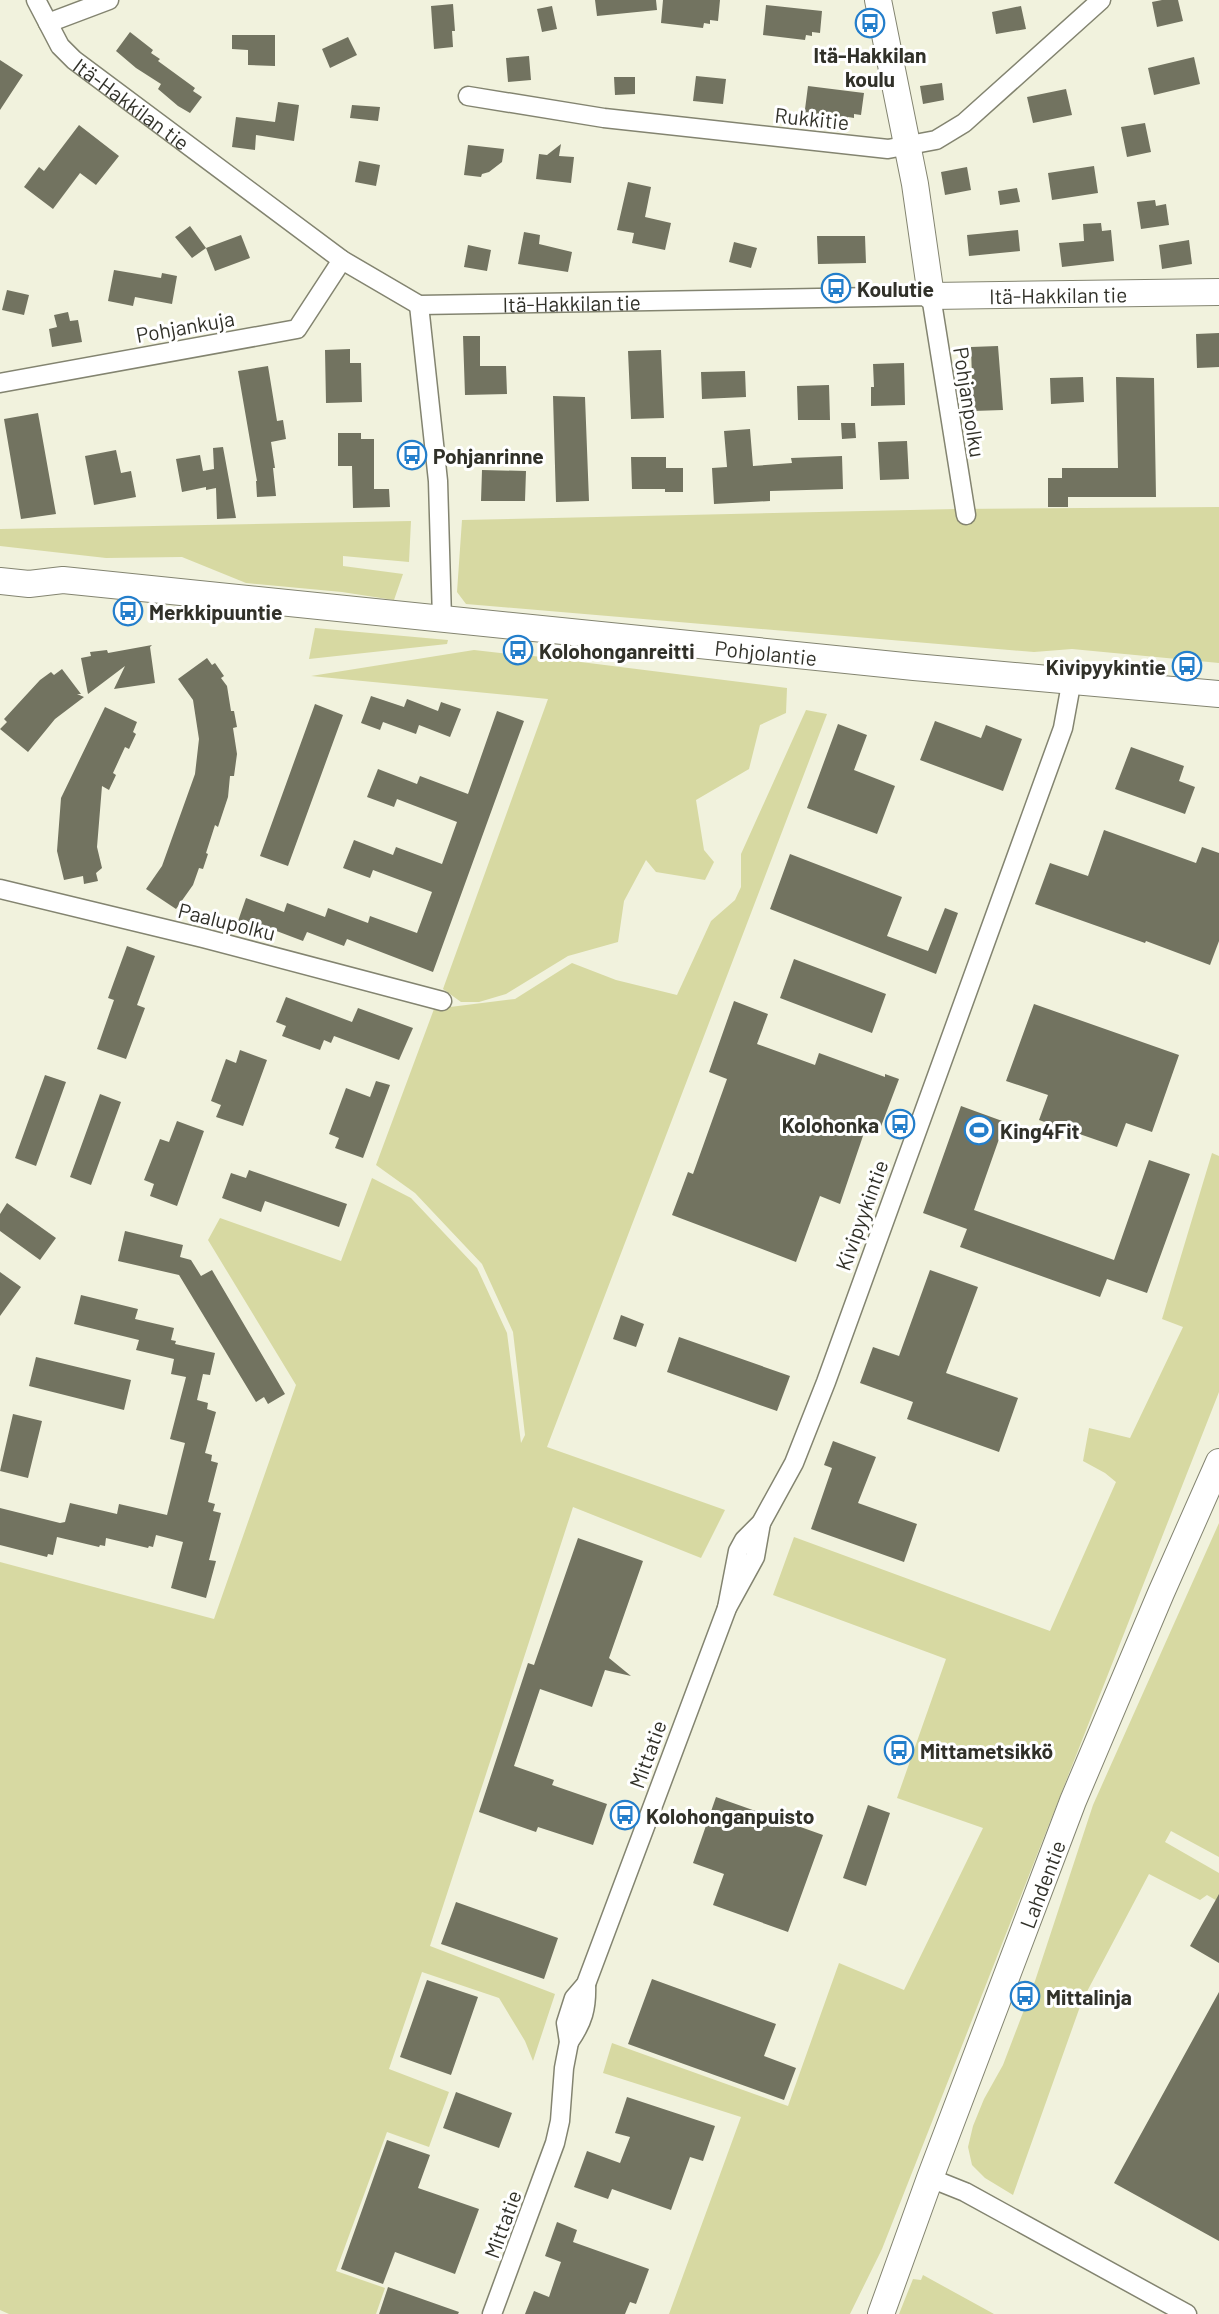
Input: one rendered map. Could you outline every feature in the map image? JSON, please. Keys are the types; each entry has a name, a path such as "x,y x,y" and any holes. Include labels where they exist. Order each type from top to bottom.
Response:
{"street":[{"name":"Itä-Hakkilan tie","path":"36,0 60,46 74,60 342,260 419,305 1219,292"},
{"path":"48,23 109,0"},
{"path":"878,0 915,184 931,296"},
{"name":"Rukkitie","path":"468,96 616,119 888,149 936,140 964,123 1101,0"},
{"name":"Pohjankuja","path":"0,383 297,329 342,260"},
{"name":"Pohjanpolku","path":"931,296 966,514"},
{"path":"419,305 438,481 442,619"},
{"name":"Pohjolantie","path":"0,565 32,568 63,580"},
{"name":"Pohjolantie","path":"0,581 28,584 63,580 914,667 1072,679 1219,694"},
{"name":"Kivipyykintie","path":"747,1554 744,1540 761,1523 794,1463 826,1382 1063,728 1072,679"},
{"name":"Paalupolku","path":"0,889 203,938 442,1001"},
{"name":"Lahdentie","path":"881,2314 1073,1801 1219,1462"},
{"name":"Mittatie","path":"492,2314 555,2143 560,2121 564,2068 569,2042 566,2023 568,2012 574,1998 586,1984 747,1554"},
{"path":"930,2178 965,2192 1187,2314"}],"green space":[{"path":"1219,507 1219,663 1072,649 1034,652 466,604 457,592 462,520 956,509"},
{"path":"411,521 409,562 343,556 343,566 403,574 394,600 342,592 246,583 182,557 106,558 0,546 0,529"},
{"path":"315,628 448,640 447,644 309,659"},
{"path":"474,650 509,654 509,660 524,662 525,655 787,688 786,713 760,725 749,769 696,800 704,850 714,862 705,880 656,872 646,860 624,901 618,942 568,956 506,994 479,1002 461,1002 443,989 548,699 311,676"},
{"path":"806,710 827,714 547,1447 725,1510 701,1558 573,1507 430,1946 555,1994 533,2061 525,2041 499,1998 422,1972 389,2069 449,2092 429,2147 387,2132 336,2271 385,2288 376,2314 9,2314 0,2310 0,1562 214,1619 296,1385 208,1240 220,1218 341,1261 372,1178 411,1198 477,1268 507,1333 521,1443 525,1435 513,1332 482,1264 415,1193 376,1165 434,1009 515,999 572,963 616,980 677,995 711,921 735,900 741,887 741,854"},
{"path":"1212,1153 1219,1156 1219,1392 882,2249 850,2314 669,2314 741,2117 603,2073 612,2043 788,2106 839,1963 904,1990 983,1828 897,1798 946,1659 773,1595 794,1537 1050,1631 1116,1482 1083,1461 1089,1428 1130,1438 1183,1327 1162,1319"},
{"path":"1219,1523 1219,1857 1171,1831 1165,1842 1219,1873 1219,1902 1207,1895 1200,1900 1149,1874 1082,2001 1013,2195 985,2178 972,2165 968,2147 973,2126 984,2099 1003,2065 1035,1981 1093,1805"},
{"path":"923,2275 994,2314 899,2314 913,2279 921,2280"}],"building":[{"path":"595,0 656,0 657,10 597,16"},
{"path":"663,0 720,0 718,21 710,20 710,24 704,23 703,28 661,23"},
{"path":"1178,0 1183,21 1157,27 1152,2"},
{"path":"453,4 455,31 452,31 453,47 434,49 431,6"},
{"path":"766,5 822,11 820,33 812,32 812,36 806,35 805,40 763,35"},
{"path":"552,6 557,29 542,32 537,9"},
{"path":"1021,6 1026,29 996,34 992,12"},
{"path":"130,32 153,50 151,53 160,59 158,61 195,88 193,91 202,97 190,113 158,89 161,84 136,68 116,51"},
{"path":"232,35 275,35 275,66 248,65 248,50 232,49"},
{"path":"348,37 357,55 330,68 322,49"},
{"path":"529,56 531,80 508,82 506,58"},
{"path":"1194,57 1200,84 1154,95 1148,68"},
{"path":"0,60 23,75 0,110"},
{"path":"696,76 726,79 723,104 693,101"},
{"path":"614,77 635,77 635,94 615,95"},
{"path":"942,83 944,100 923,104 920,86"},
{"path":"808,86 864,93 861,115 854,114 854,118 848,117 847,121 804,117"},
{"path":"1066,89 1072,115 1033,123 1027,97"},
{"path":"278,102 299,105 294,141 256,135 255,150 232,147 236,117 275,122"},
{"path":"352,105 380,107 378,121 350,118"},
{"path":"1145,123 1151,152 1127,157 1121,127"},
{"path":"79,125 119,156 96,185 80,173 53,209 24,187 39,167 44,171"},
{"path":"561,144 559,156 574,157 571,183 536,179 539,154 547,155"},
{"path":"468,145 504,149 502,162 489,172 482,174 481,177 464,175"},
{"path":"359,161 380,165 376,186 355,182"},
{"path":"1094,166 1098,193 1052,200 1048,173"},
{"path":"967,167 971,190 945,195 941,172"},
{"path":"628,182 651,187 645,217 671,223 665,250 632,243 634,233 617,230"},
{"path":"1017,188 1020,202 1000,205 998,191"},
{"path":"1155,200 1156,206 1166,204 1169,225 1141,229 1137,202"},
{"path":"1101,223 1102,231 1111,230 1114,261 1062,267 1059,243 1084,241 1083,224"},
{"path":"190,226 206,248 192,258 175,237"},
{"path":"1018,230 1020,251 969,256 967,235"},
{"path":"524,232 540,235 539,244 572,252 568,272 518,264"},
{"path":"241,235 250,258 215,271 206,248"},
{"path":"817,236 865,236 866,263 818,264"},
{"path":"1189,240 1192,264 1162,269 1159,245"},
{"path":"734,242 757,248 751,268 729,262"},
{"path":"468,245 491,250 487,271 464,267"},
{"path":"114,270 161,278 162,273 177,276 172,304 135,297 133,306 108,301"},
{"path":"7,290 29,295 24,315 2,310"},
{"path":"68,312 70,321 78,320 82,342 52,347 49,329 57,327 54,315"},
{"path":"1219,333 1219,367 1197,368 1196,334"},
{"path":"463,336 480,336 480,366 506,366 507,394 465,395"},
{"path":"998,346 1003,410 973,411 971,347"},
{"path":"350,349 350,363 361,363 362,402 326,403 325,350"},
{"path":"661,350 664,418 631,419 628,351"},
{"path":"904,363 905,405 871,406 871,387 874,387 873,364"},
{"path":"268,366 277,421 283,420 286,439 271,442 276,496 257,497 257,481 238,371"},
{"path":"745,371 746,397 702,399 701,372"},
{"path":"1083,377 1084,402 1051,404 1050,378"},
{"path":"1116,377 1154,378 1156,497 1068,497 1068,507 1048,507 1048,478 1062,478 1062,468 1118,468"},
{"path":"829,385 830,420 798,420 797,386"},
{"path":"553,396 585,397 589,501 556,502"},
{"path":"38,413 56,514 21,519 4,419"},
{"path":"841,423 855,423 856,438 842,439"},
{"path":"750,429 753,466 792,463 791,458 842,456 843,489 770,491 770,501 714,504 712,468 727,467 724,431"},
{"path":"338,433 361,433 361,439 374,439 374,489 389,489 390,507 353,508 352,466 338,466"},
{"path":"907,441 909,479 880,480 878,442"},
{"path":"223,447 236,518 217,519 216,488 206,490 206,487 182,492 176,459 200,455 203,471 214,469 213,448"},
{"path":"116,450 121,473 131,471 136,497 94,505 85,456"},
{"path":"631,457 666,457 666,468 683,468 683,492 665,492 665,489 632,489"},
{"path":"482,470 526,471 525,501 481,501"},
{"path":"152,645 150,647 155,683 114,689 125,666 88,694 81,658 91,656 90,652 107,650 108,653"},
{"path":"207,658 212,665 215,663 224,676 221,678 227,686 231,711 234,711 237,727 233,728 237,754 234,776 230,776 228,797 218,827 215,825 203,869 199,868 193,885 176,909 146,889 162,866 195,774 199,739 193,700 178,679"},
{"path":"62,669 81,694 77,694 84,697 55,719 28,752 0,729 7,722 4,719 40,680 51,672 54,675"},
{"path":"371,696 404,707 407,699 438,711 441,702 461,709 450,737 419,725 416,734 383,722 380,730 361,723"},
{"path":"315,704 343,715 288,866 260,856"},
{"path":"105,707 137,722 133,732 136,734 129,749 125,747 113,773 116,775 109,790 102,786 97,847 102,868 96,873 98,881 84,884 83,876 64,880 57,851 61,798"},
{"path":"497,711 524,721 433,972 347,939 344,946 307,932 303,941 258,924 257,927 238,921 246,898 284,912 287,903 325,917 328,908 368,923 370,916 417,933 432,892 373,870 370,878 343,868 354,840 393,855 396,847 442,864 457,822 397,799 394,807 367,797 378,769 417,784 420,776 468,794"},
{"path":"935,721 981,738 986,725 1022,739 1003,791 920,760"},
{"path":"838,724 867,735 854,770 895,786 877,834 807,808"},
{"path":"1131,747 1184,766 1179,781 1195,787 1185,814 1115,789"},
{"path":"1104,830 1196,863 1202,847 1219,853 1219,941 1210,965 1035,904 1050,863 1088,876"},
{"path":"790,854 902,897 887,936 928,951 945,908 958,913 936,974 770,909"},
{"path":"127,946 155,956 137,1005 145,1008 126,1059 97,1049 114,1000 108,998"},
{"path":"794,959 886,994 872,1033 780,998"},
{"path":"286,997 352,1022 358,1008 413,1028 399,1060 334,1036 331,1043 324,1040 320,1050 282,1036 286,1026 276,1022"},
{"path":"734,1001 768,1014 757,1044 815,1065 819,1053 885,1077 885,1074 899,1079 880,1129 867,1124 840,1204 820,1196 796,1262 672,1215 688,1172 693,1174 727,1079 709,1072"},
{"path":"1034,1004 1179,1055 1152,1132 1126,1123 1117,1147 1039,1120 1048,1095 1006,1081"},
{"path":"240,1050 267,1060 243,1126 216,1117 221,1105 211,1101 226,1059 236,1063"},
{"path":"45,1075 66,1082 36,1166 15,1158"},
{"path":"376,1081 390,1085 363,1158 335,1148 339,1138 329,1134 346,1088 370,1097"},
{"path":"100,1094 121,1102 91,1185 70,1177"},
{"path":"961,1106 1005,1122 974,1210 1114,1260 1149,1160 1190,1174 1147,1293 1107,1279 1100,1297 960,1247 967,1229 923,1213"},
{"path":"177,1121 204,1131 177,1206 150,1196 154,1184 144,1180 160,1139 169,1142"},
{"path":"249,1170 347,1204 339,1227 265,1201 261,1212 222,1198 231,1173 246,1178"},
{"path":"7,1203 56,1238 40,1260 0,1231 0,1214"},
{"path":"125,1231 183,1245 180,1257 191,1260 201,1276 212,1270 285,1394 268,1404 264,1397 256,1402 179,1275 118,1261"},
{"path":"930,1270 978,1287 946,1373 1018,1398 999,1452 907,1419 913,1402 860,1383 873,1347 899,1356"},
{"path":"0,1272 21,1287 0,1316"},
{"path":"81,1295 138,1309 135,1319 174,1328 171,1340 176,1341 175,1344 215,1353 210,1375 203,1374 197,1400 208,1403 207,1409 216,1412 205,1453 212,1455 211,1461 218,1463 208,1502 215,1504 213,1511 221,1513 209,1560 216,1561 206,1598 171,1588 183,1542 156,1535 153,1547 148,1548 106,1538 105,1546 100,1545 99,1547 57,1537 53,1555 48,1554 47,1557 0,1545 0,1508 60,1523 65,1522 70,1503 117,1514 119,1504 167,1515 185,1443 170,1439 186,1377 171,1374 174,1359 136,1350 139,1340 74,1324"},
{"path":"621,1315 644,1324 636,1347 613,1339"},
{"path":"679,1337 790,1376 777,1411 667,1372"},
{"path":"36,1357 131,1380 124,1410 29,1386"},
{"path":"13,1414 42,1421 28,1478 0,1471"},
{"path":"833,1441 876,1457 858,1503 917,1524 904,1562 811,1529 832,1468 824,1465"},
{"path":"578,1538 643,1561 609,1658 631,1676 605,1670 592,1707 540,1689 514,1766 554,1780 552,1785 607,1804 593,1845 538,1827 536,1832 479,1812 528,1663 534,1665"},
{"path":"716,1797 823,1835 788,1932 713,1905 724,1874 693,1863"},
{"path":"868,1805 890,1813 866,1886 843,1878"},
{"path":"1219,1894 1219,1963 1190,1946"},
{"path":"456,1902 558,1938 544,1979 441,1944"},
{"path":"652,1979 776,2024 764,2056 796,2068 784,2100 628,2044"},
{"path":"427,1980 478,1997 451,2075 400,2057"},
{"path":"1219,1992 1219,2241 1114,2183"},
{"path":"456,2092 512,2113 499,2148 443,2128"},
{"path":"627,2097 715,2126 703,2161 690,2157 671,2210 612,2189 608,2199 574,2187 587,2151 620,2163 630,2137 615,2133"},
{"path":"387,2140 430,2155 418,2188 479,2209 455,2274 395,2252 383,2284 341,2269"},
{"path":"557,2222 577,2230 573,2242 649,2269 636,2304 630,2302 625,2314 525,2314 534,2291 549,2297 561,2262 545,2256"},
{"path":"388,2287 459,2312 458,2314 379,2314"}],"place":[{"name":"Itä-Hakkilan koulu","path":"870,23"},
{"name":"Koulutie","path":"836,288"},
{"name":"Pohjanrinne","path":"412,455"},
{"name":"Merkkipuuntie","path":"128,611"},
{"name":"Kolohonganreitti","path":"518,650"},
{"name":"Kivipyykintie","path":"1187,666"},
{"name":"Kolohonka","path":"900,1124"},
{"name":"King4Fit","path":"979,1130"},
{"name":"Mittametsikkö","path":"899,1750"},
{"name":"Kolohonganpuisto","path":"625,1815"},
{"name":"Mittalinja","path":"1025,1996"}]}
